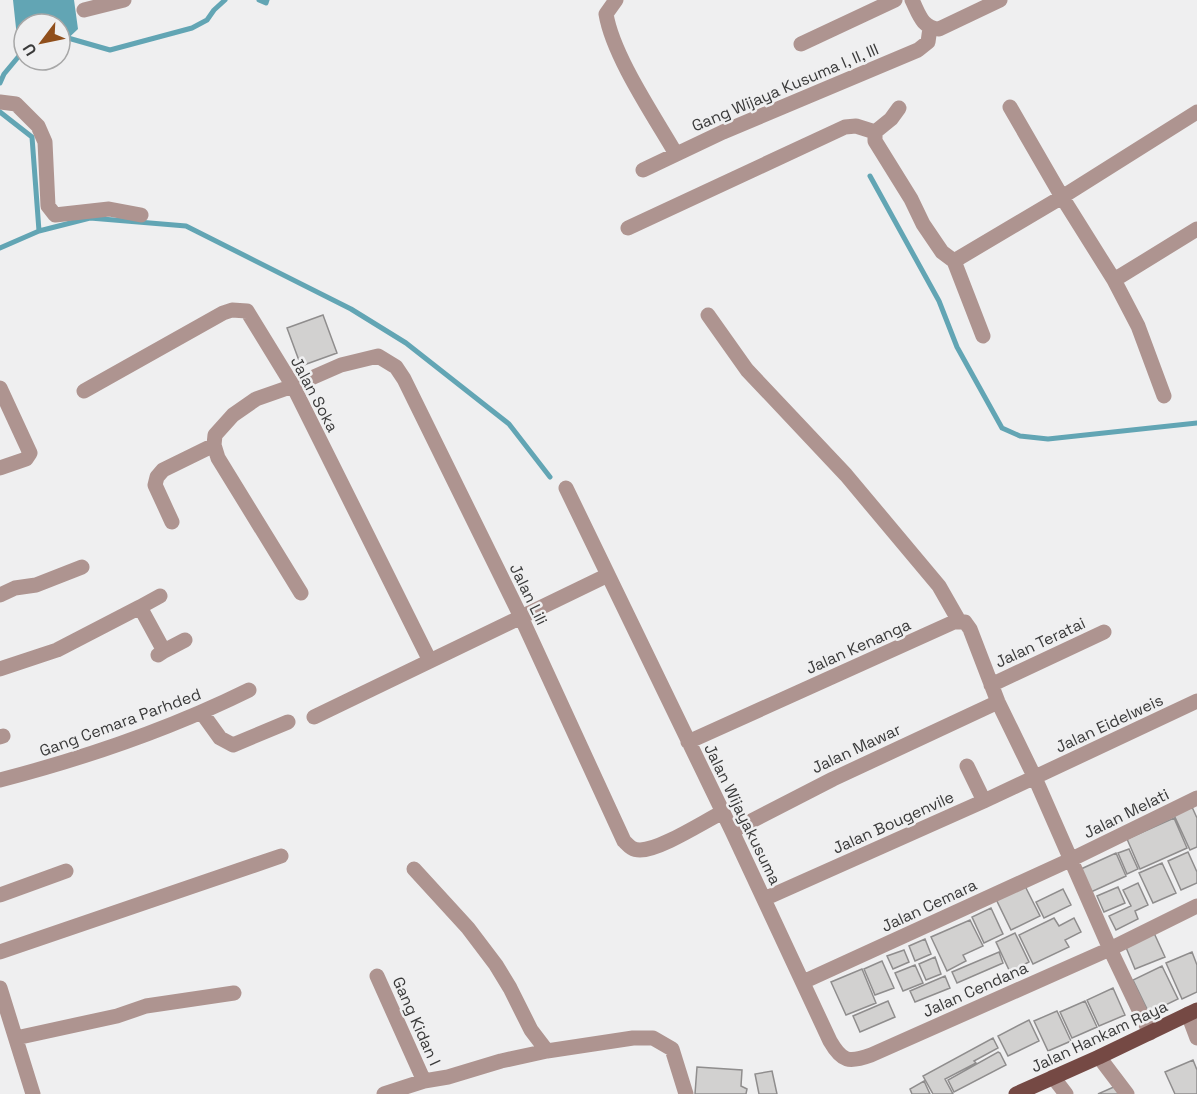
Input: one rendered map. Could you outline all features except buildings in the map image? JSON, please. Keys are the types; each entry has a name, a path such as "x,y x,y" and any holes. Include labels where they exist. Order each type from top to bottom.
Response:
{"main road":[{"name":"Jalan Hankam Raya","path":"1016,1094 1192,1012"}],"street":[{"path":"84,10 124,0"},
{"path":"616,0 606,14 608,24 633,78 676,154"},
{"name":"Gang Wijaya Kusuma I, II, III","path":"801,44 895,0"},
{"path":"912,0 924,24 930,28 939,29 1000,0"},
{"name":"Gang Wijaya Kusuma I, II, III","path":"643,170 918,50 928,42 930,28"},
{"path":"2,102 16,104 38,126 45,142 48,207 55,216 109,209 141,215"},
{"path":"1010,107 1062,197 1114,280 1138,326 1164,396"},
{"path":"875,132 891,119 899,108"},
{"path":"954,261 1062,197 1197,112"},
{"path":"628,228 845,126 856,126 875,132"},
{"path":"875,132 875,141 911,199 923,224 942,252 954,261 983,336"},
{"path":"1114,280 1197,229"},
{"name":"Jalan Soka","path":"84,391 224,313 248,311 293,386 430,661"},
{"path":"708,315 747,370 846,475 939,586 959,621 965,622 970,629 998,702 1035,777 1110,949 1150,1032"},
{"name":"Jalan Lili","path":"214,445 215,435 233,415 256,399 293,386 340,365 372,357 378,356 396,368 521,617 624,841 631,849 641,850 662,843 723,812"},
{"path":"0,388 30,453 26,459 0,468"},
{"path":"172,522 155,485 157,477 163,470 214,445 218,458 301,593"},
{"name":"Jalan Wijayakusuma","path":"566,488 646,650 837,1053 843,1058 853,1060"},
{"path":"0,595 15,588 36,585 82,567"},
{"path":"314,717 608,575"},
{"path":"0,669 57,650 160,596"},
{"path":"140,607 161,653 185,640"},
{"name":"Jalan Kenanga","path":"688,742 959,621"},
{"name":"Jalan Teratai","path":"991,685 1104,632"},
{"name":"Gang Cemara Parhded","path":"0,780 112,747 202,713 249,690"},
{"name":"Jalan Eidelweis","path":"1035,777 1197,701"},
{"name":"Jalan Mawar","path":"732,831 833,779 998,702"},
{"path":"202,713 220,738 233,745 288,722"},
{"path":"967,766 984,801"},
{"name":"Jalan Bougenvile","path":"764,899 1035,777"},
{"name":"Jalan Melati","path":"1070,860 1197,798"},
{"path":"0,952 281,856"},
{"name":"Jalan Cemara","path":"803,982 1070,860"},
{"path":"414,869 468,928 496,965 531,1030 547,1051"},
{"path":"0,894 66,871"},
{"name":"Jalan Cendana","path":"853,1060 871,1055 1110,949 1197,906"},
{"name":"Gang Kidan I","path":"378,976 424,1081"},
{"path":"0,988 33,1094"},
{"path":"16,1038 107,1018 146,1006 234,993"},
{"path":"1192,1012 1197,1038"},
{"path":"384,1094 501,1060 633,1038 653,1038 672,1049 686,1094"},
{"path":"1099,1057 1127,1094"},
{"path":"1053,1077 1066,1094"}],"water":[{"path":"13,0 74,0 78,29 72,35 72,12 14,12"}],"waterway":[{"path":"72,39 110,50 192,28 207,20 225,0"},
{"path":"259,0 266,3 267,0"},
{"path":"0,83 12,64"},
{"path":"0,112 32,137 39,231"},
{"path":"870,176 939,301 957,347 1002,428 1020,436 1048,439 1197,423"},
{"path":"0,248 39,231 90,218 186,226 351,309 406,343 509,424 550,477"}]}
